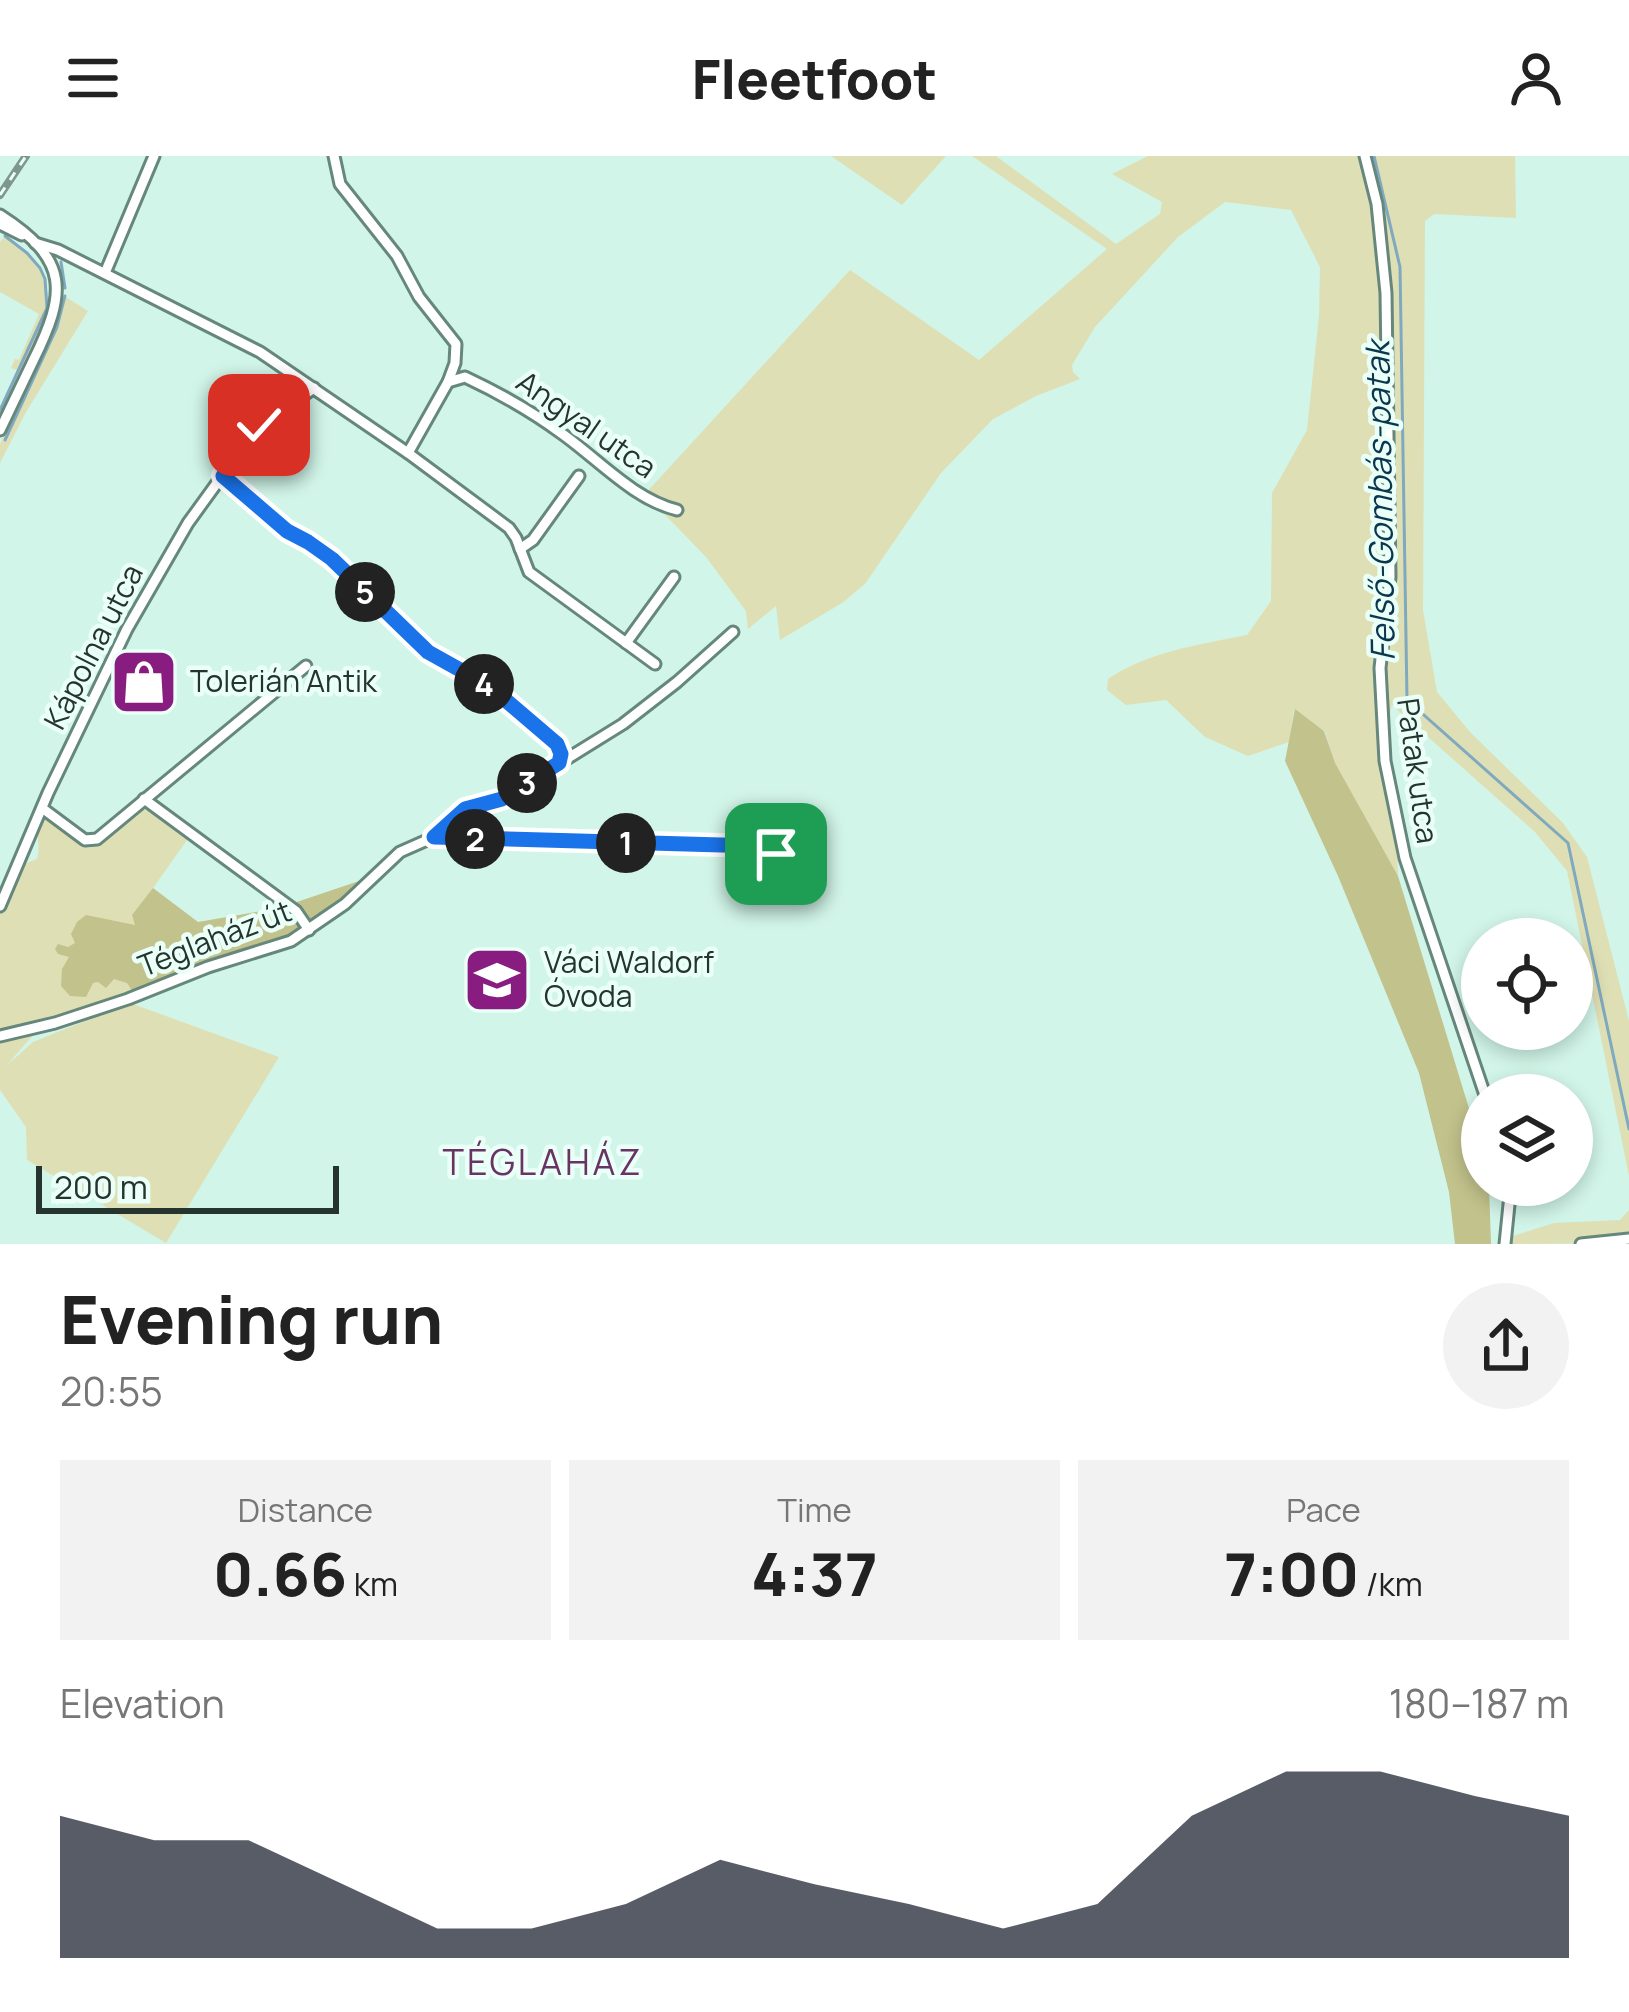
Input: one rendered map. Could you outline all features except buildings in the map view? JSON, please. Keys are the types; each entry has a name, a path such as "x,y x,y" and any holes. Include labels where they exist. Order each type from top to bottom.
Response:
{"street":[{"path":"105,273 154,156"},
{"path":"334,156 340,184 398,256 419,297 456,344 448,382 408,453"},
{"name":"Patak utca","path":"1365,156 1377,204 1386,293 1390,577 1380,668 1385,761 1405,858 1478,1074"},
{"path":"0,219 31,240 260,352 314,388 508,528 529,572 656,664"},
{"path":"0,430 57,303 54,273 31,240"},
{"name":"Angyal utca","path":"448,382 465,377 500,393 638,492 677,510"},
{"path":"288,406 314,388"},
{"name":"Kápolna utca","path":"0,906 127,628 188,523 259,425"},
{"path":"223,476 287,531 332,559 428,652 489,686 557,744 559,763"},
{"path":"520,549 533,540 579,476"},
{"path":"626,643 674,578"},
{"name":"Téglaház út","path":"0,1036 56,1023 292,941 345,904 400,852 434,837 465,809 502,799 623,724 733,632"},
{"path":"42,808 92,841 306,666"},
{"path":"144,799 296,911 309,930"},
{"path":"434,837 757,846 781,854"},
{"path":"1504,1244 1509,1206"},
{"path":"1581,1244 1629,1239"}],"green space":[{"path":"831,156 946,156 902,205"},
{"path":"972,156 996,156 1116,244 1160,214 1162,202 1112,174 1148,156 1515,156 1516,218 1434,214 1425,221 1423,610 1437,692 1470,732 1563,823 1587,857 1629,1021 1629,1176 1593,999 1593,918 1577,918 1567,871 1535,832 1392,705 1380,750 1397,842 1398,876 1334,763 1325,731 1294,710 1289,742 1248,756 1205,737 1166,700 1126,705 1107,690 1108,679 1140,662 1247,635 1271,601 1272,493 1307,430 1319,316 1320,267 1291,210 1225,202 1178,237 1095,327 1072,365 1080,379 993,419 941,473 865,584 780,640 776,606 748,629 746,611 706,557 645,494 850,270 979,360 1107,249"},
{"path":"5,236 38,267 47,298 40,332 23,372 11,368 39,314 0,292 0,242"},
{"path":"61,294 88,311 0,463 0,444 52,335"},
{"path":"1295,709 1324,731 1335,763 1398,876 1461,1082 1461,1206 1490,1206 1491,1244 1455,1244 1449,1192 1419,1073 1285,761"},
{"path":"140,810 148,810 187,840 153,888 133,992 0,1031 0,914 24,864 37,859 40,825 44,820 54,823 88,848"},
{"path":"365,879 310,929 133,992 127,983 114,979 106,988 93,983 86,997 70,996 61,986 69,957 55,949 58,944 75,943 71,934 77,922 86,915 135,925 132,915 153,888 198,922 279,908"},
{"path":"130,1003 279,1057 166,1243 27,1160 26,1127 0,1090 0,1043 34,1034 7,1065 33,1042"},
{"path":"1629,1210 1629,1243 1511,1244 1513,1236 1554,1223 1620,1220"}],"waterway":[{"name":"Felső-Gombás-patak","path":"1374,156 1400,267 1407,700 1568,843 1629,1129"},
{"path":"0,410 47,308 40,268 5,236"},
{"path":"61,262 65,288"},
{"path":"5,440 57,327 65,296"}],"railway":[{"path":"0,195 26,156"}],"place":[{"name":"Tolerián Antik","path":"144,682"},
{"name":"Váci Waldorf Óvoda","path":"497,980"}],"district":[{"name":"TÉGLAHÁZ","path":"543,1162"}],"route":[{"path":"259,425 223,476 287,531 332,559 414,641 489,686 557,744 559,763 502,799 465,809 434,837 757,846 776,854"}]}
